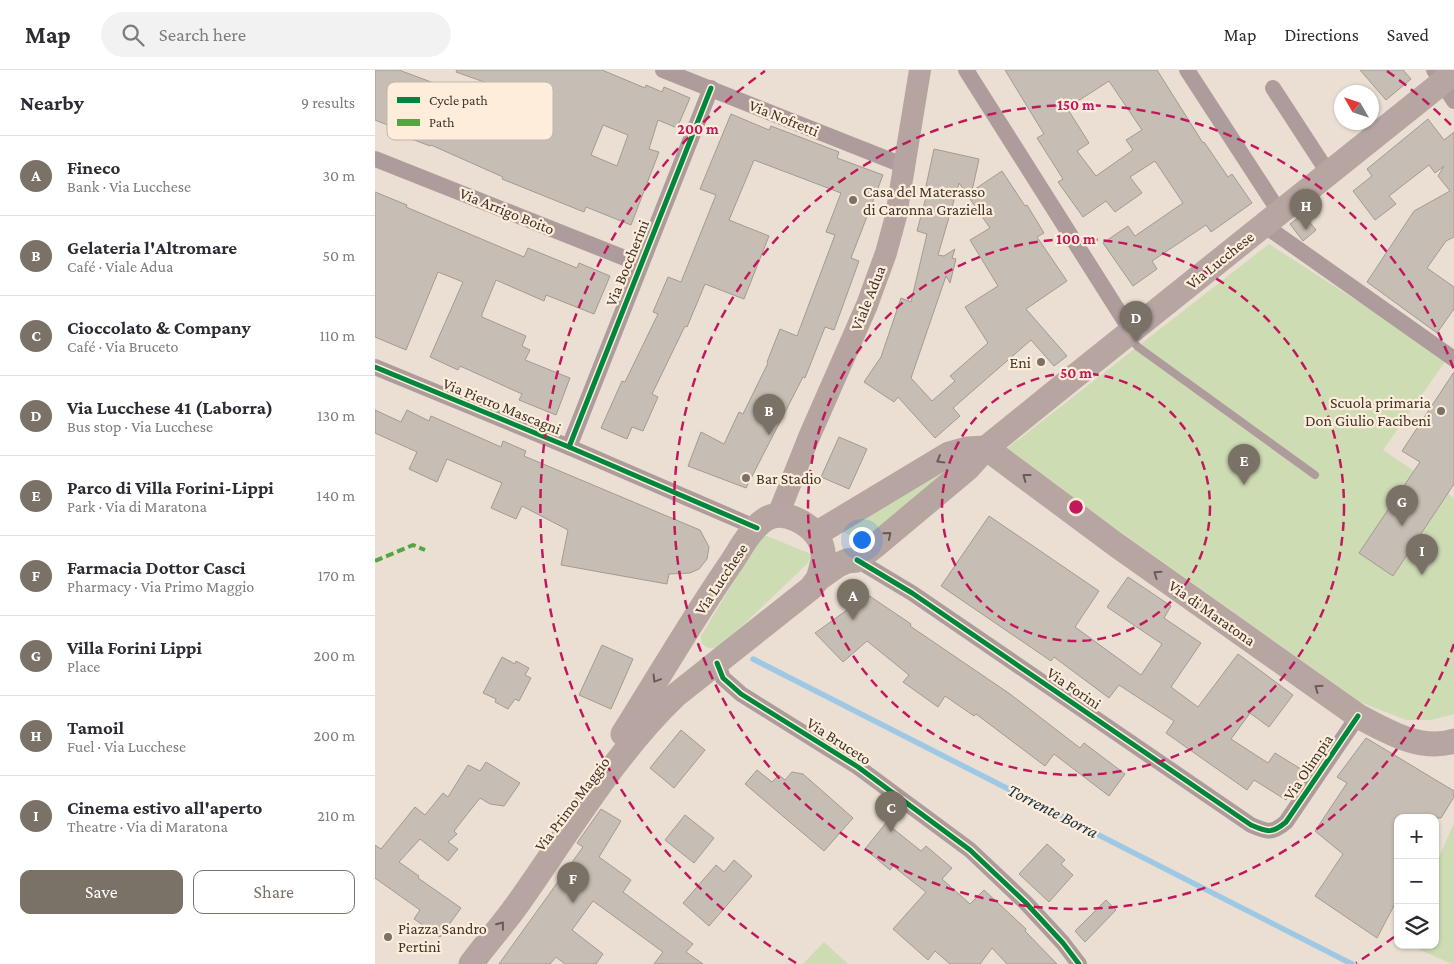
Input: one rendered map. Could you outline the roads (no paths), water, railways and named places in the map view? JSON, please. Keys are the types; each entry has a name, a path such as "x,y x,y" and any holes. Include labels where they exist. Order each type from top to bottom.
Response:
{"main road":[{"name":"Viale Adua","path":"778,515 809,437 877,279 896,216 920,70"},
{"name":"Via Lucchese","path":"857,560 967,469 986,448 1446,82"},
{"path":"816,534 949,454 967,449 986,448"},
{"name":"Via di Maratona","path":"986,448 1115,544 1357,716 1393,734 1413,741 1431,744 1454,741"},
{"name":"Via Lucchese","path":"682,638 719,581 757,528 770,517 778,515"},
{"path":"778,515 801,521 816,534 821,542 825,559 818,579"},
{"path":"682,638 686,649 699,663 713,666 811,588 818,579 838,565 847,561 857,560"},
{"name":"Via Primo Maggio","path":"451,964 598,773 682,638"},
{"name":"Via Primo Maggio","path":"471,964 523,896 628,748 658,712 713,666"}],"street":[{"name":"Via Nofretti","path":"663,70 905,166"},
{"path":"966,70 1129,333"},
{"path":"1187,70 1272,219 1454,359"},
{"name":"Via Boccherini","path":"569,447 711,88"},
{"path":"1273,88 1329,174"},
{"name":"Via Arrigo Boito","path":"375,159 640,264"},
{"name":"Via Pietro Mascagni","path":"375,368 569,447 757,528"},
{"name":"Via Forini","path":"857,560 912,593 1251,825 1265,832 1277,830"},
{"name":"Via Bruceto","path":"713,666 741,694 858,767 970,850 1025,902 1079,964"},
{"name":"Via Olimpia","path":"1277,830 1286,822 1357,716"}],"lane":[{"path":"1129,333 1138,347 1315,475"}],"waterway":[{"name":"Torrente Borra","path":"753,659 1352,964"}],"place":[{"name":"Casa del Materasso di Caronna Graziella","path":"853,200"},
{"name":"Tamoil","path":"1306,230"},
{"name":"Via Lucchese 41 (Laborra)","path":"1136,342"},
{"name":"Eni","path":"1041,362"},
{"name":"Scuola primaria Don Giulio Facibeni","path":"1441,411"},
{"name":"Gelateria l'Altromare","path":"769,435"},
{"name":"Bar Stadio","path":"746,478"},
{"name":"Parco di Villa Forini-Lippi","path":"1244,485"},
{"name":"Villa Forini Lippi","path":"1402,526"},
{"name":"Cinema estivo all'aperto","path":"1422,575"},
{"name":"Fineco","path":"853,620"},
{"name":"Cioccolato & Company","path":"891,832"},
{"name":"Farmacia Dottor Casci","path":"573,903"},
{"name":"Piazza Sandro Pertini","path":"388,937"}]}
